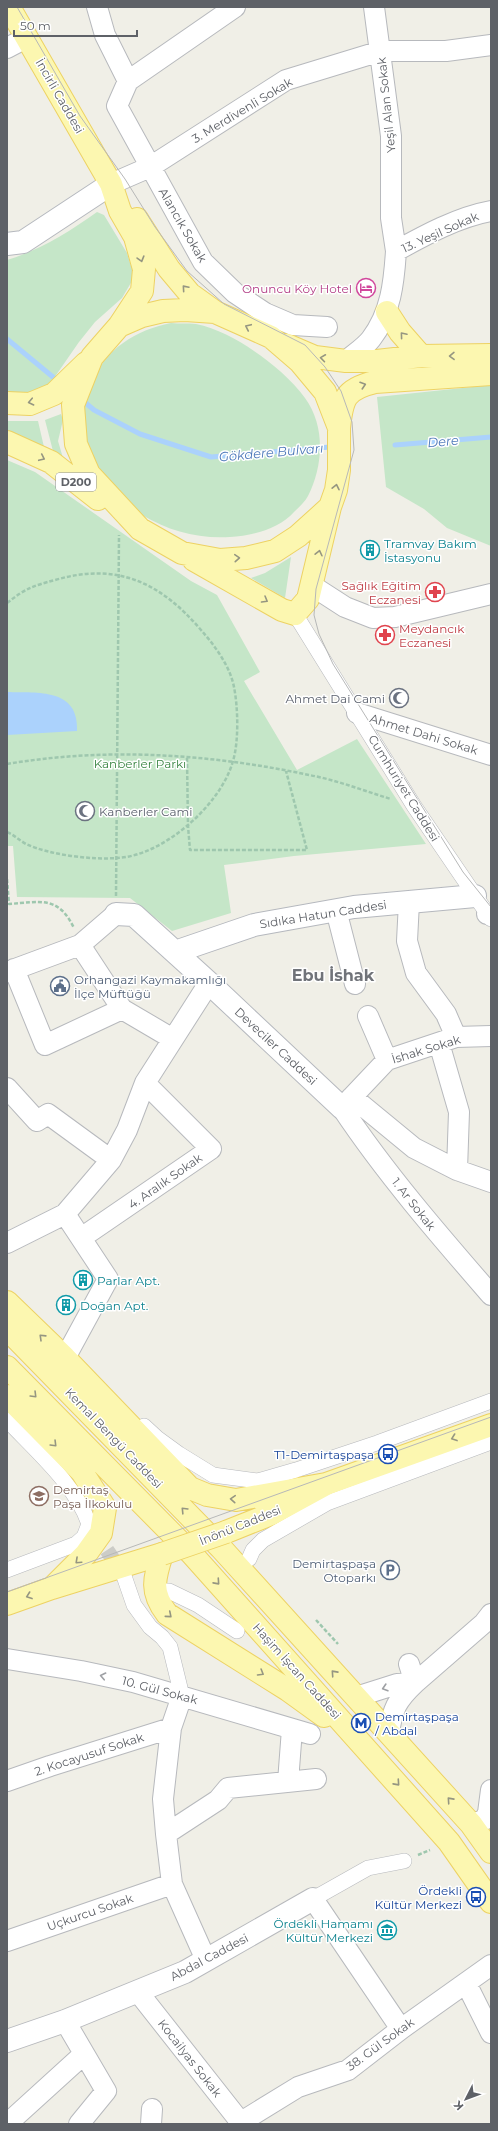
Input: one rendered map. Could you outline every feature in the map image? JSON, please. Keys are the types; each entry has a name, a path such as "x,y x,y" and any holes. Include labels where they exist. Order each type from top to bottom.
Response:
{"main road":[{"name":"İncirli Caddesi","path":"15,9 26,38 111,184"},
{"path":"7,244 23,242 111,184"},
{"path":"111,184 122,196 169,269 190,294 215,312 315,357 346,361 377,361 421,356 491,355"},
{"path":"7,403 30,404 54,394 92,357 119,326 142,290 144,269 135,237 120,210 111,184"},
{"path":"119,326 142,316 163,311 185,310 215,312"},
{"path":"387,312 400,332 421,356"},
{"path":"271,337 300,362 325,392 339,428"},
{"path":"92,357 73,405 76,444 89,474 140,529 282,610 295,614 308,599 330,507 336,490 339,470 339,428 341,408 347,395 361,385 375,382 491,374"},
{"name":"D200","path":"7,442 51,462 114,512 140,529"},
{"path":"182,553 220,560 246,558 275,551 298,536 330,507"},
{"name":"Sıdıka Hatun Caddesi","path":"175,952 254,925 336,910 475,896"},
{"name":"Deveciler Caddesi","path":"116,914 134,915 209,983 347,1103"},
{"path":"7,1302 67,1354 190,1488 207,1495 236,1500 326,1484"},
{"name":"Kemal Bengü Caddesi","path":"7,1329 224,1540"},
{"name":"Haşim İşcan Caddesi","path":"7,1367 191,1553 449,1842 491,1902"},
{"path":"7,1396 82,1472 105,1508 101,1533 86,1554 52,1588"},
{"name":"İnönü Caddesi","path":"7,1604 52,1588 162,1554 224,1540 326,1484 491,1425"},
{"path":"224,1540 356,1697 471,1824 491,1852"},
{"path":"162,1554 154,1580 156,1595 167,1614 288,1690 333,1722 374,1758"},
{"name":"Abdal Caddesi","path":"7,2041 65,2021 185,1972 313,1899"}],"street":[{"path":"97,7 105,36 128,81 235,7"},
{"name":"Yeşil Alan Sokak","path":"374,7 391,136 391,218 396,251"},
{"path":"7,48 26,38"},
{"name":"3. Merdivenli Sokak","path":"111,184 150,167 286,80 380,52 446,51 491,46"},
{"name":"Alancık Sokak","path":"128,81 117,106 203,262 235,293 265,313 293,325 327,327"},
{"name":"13. Yeşil Sokak","path":"346,361 371,339 387,312 395,276 396,251 422,237 479,213 491,211"},
{"path":"311,585 339,604 373,618 394,617 491,594"},
{"name":"Cumhuriyet Caddesi","path":"295,614 414,806 490,916"},
{"name":"Ahmet Dahi Sokak","path":"357,713 491,755"},
{"path":"409,902 407,942 416,973 446,1014 448,1040 459,1112 457,1170"},
{"path":"336,910 354,984"},
{"path":"116,914 80,945 11,971 45,1045 122,1009"},
{"path":"80,945 122,1009 173,1039"},
{"path":"7,1243 65,1214 111,1160 127,1130 145,1083 209,983"},
{"path":"368,1016 387,1060"},
{"name":"İshak Sokak","path":"347,1103 387,1060 448,1040 491,1036"},
{"name":"4. Aralık Sokak","path":"81,1238 211,1149 145,1083"},
{"path":"7,1088 38,1121 48,1114 111,1160"},
{"path":"347,1103 414,1148 457,1170 491,1182"},
{"name":"1. Ar Sokak","path":"347,1103 361,1137 433,1228 491,1295"},
{"path":"65,1214 108,1279 67,1354 157,1438 179,1454 213,1475 259,1484 369,1446 491,1401"},
{"path":"7,1420 67,1486 84,1508 91,1526 84,1537 76,1544 7,1570"},
{"path":"249,1559 253,1550 282,1524 328,1503 491,1442"},
{"path":"124,1576 129,1594 150,1627 162,1637 170,1647 182,1696 171,1728 163,1799 166,1834 172,1884 206,1960"},
{"path":"165,1591 169,1591 198,1605 238,1631"},
{"path":"129,1594 146,1593"},
{"path":"390,1734 391,1716 399,1699 414,1683 484,1623 491,1614"},
{"name":"10. Gül Sokak","path":"7,1659 81,1671 182,1696 301,1731 288,1782"},
{"path":"409,1664 414,1683"},
{"path":"356,1697 397,1684 414,1683"},
{"name":"2. Kocayusuf Sokak","path":"7,1782 50,1766 171,1728"},
{"path":"166,1834 218,1800 228,1788 316,1779"},
{"path":"471,1824 484,1820 488,1813 491,1790"},
{"name":"Abdal Caddesi","path":"313,1899 368,1868 404,1861"},
{"name":"Uçkurcu Sokak","path":"7,1941 172,1884"},
{"path":"313,1899 401,2028"},
{"name":"38. Gül Sokak","path":"242,2123 298,2087 348,2070 401,2028 491,1965"},
{"path":"466,1983 491,2033"},
{"name":"Kocailyas Sokak","path":"138,1992 242,2123"},
{"path":"65,2021 106,2091 79,2124"},
{"path":"7,2124 84,2054"}],"path":[{"path":"116,914 118,858 119,530"},
{"path":"7,603 26,588 76,574 118,574 150,586 183,609 218,649 234,687 237,729 233,760 210,803 188,826 142,854 118,858 78,857 33,846 7,832"},
{"path":"7,764 30,760 118,754 233,760 311,775 414,806"},
{"path":"187,758 188,826 190,850 307,850 286,770"},
{"path":"7,879 9,904 48,902 61,908 74,926 80,945"},
{"path":"316,1620 338,1644"}],"green space":[{"path":"97,212 104,215 127,253 132,269 132,281 122,298 95,322 79,342 45,391 33,396 7,395 7,260 43,246 76,227"},
{"path":"171,323 196,324 204,326 226,334 241,342 268,361 288,378 300,391 312,409 319,434 320,447 317,472 308,496 288,518 281,523 256,533 230,537 207,537 173,530 152,521 138,512 117,491 94,460 85,437 83,408 97,372 104,361 123,343 134,336 158,326"},
{"path":"491,385 491,546 447,528 424,509 386,487 377,397"},
{"path":"61,414 63,420 58,441 63,458 54,455 45,420"},
{"path":"7,421 38,421 44,447 7,433"},
{"name":"Kanberler Parkı","path":"7,460 35,472 191,581 217,595 260,672 244,681 297,770 357,739 426,844 294,856 224,865 231,913 172,931 130,898 17,897 13,846 7,846"},
{"path":"291,557 285,598 251,578 265,573"}],"water":[{"path":"7,692 43,693 64,700 71,707 76,717 77,731 7,735"}],"waterway":[{"name":"Gökdere Bulvarı","path":"7,339 59,382"},
{"name":"Gökdere Bulvarı","path":"81,399 94,410 140,434 211,457 330,447"},
{"name":"Dere","path":"395,445 491,437"}],"tunnel":[{"path":"94,1531 123,1574"}],"tram line":[{"path":"17,7 80,116 125,179 155,227 187,271 224,304 305,345 325,367 341,391 352,422 354,450 316,589 314,615 319,634 333,664 463,872 491,907"},
{"path":"7,1592 491,1417"}],"place":[{"name":"Onuncu Köy Hotel","path":"366,288"},
{"name":"Tramvay Bakım İstasyonu","path":"370,550"},
{"name":"Sağlık Eğitim Eczanesi","path":"435,592"},
{"name":"Meydancık Eczanesi","path":"385,635"},
{"name":"Ahmet Dai Cami","path":"399,698"},
{"name":"Kanberler Cami","path":"85,811"},
{"name":"Orhangazi Kaymakamlığı İlçe Müftüğü","path":"60,986"},
{"name":"Parlar Apt.","path":"83,1280"},
{"name":"Doğan Apt.","path":"66,1305"},
{"name":"T1-Demirtaşpaşa","path":"388,1454"},
{"name":"Demirtaş Paşa İlkokulu","path":"39,1496"},
{"name":"Demirtaşpaşa Otoparkı","path":"390,1570"},
{"name":"Demirtaşpaşa / Abdal","path":"361,1723"},
{"name":"Ördekli Kültür Merkezi","path":"476,1897"},
{"name":"Ördekli Hamamı Kültür Merkezi","path":"387,1930"}],"district":[{"name":"Ebu İshak","path":"333,975"}]}
